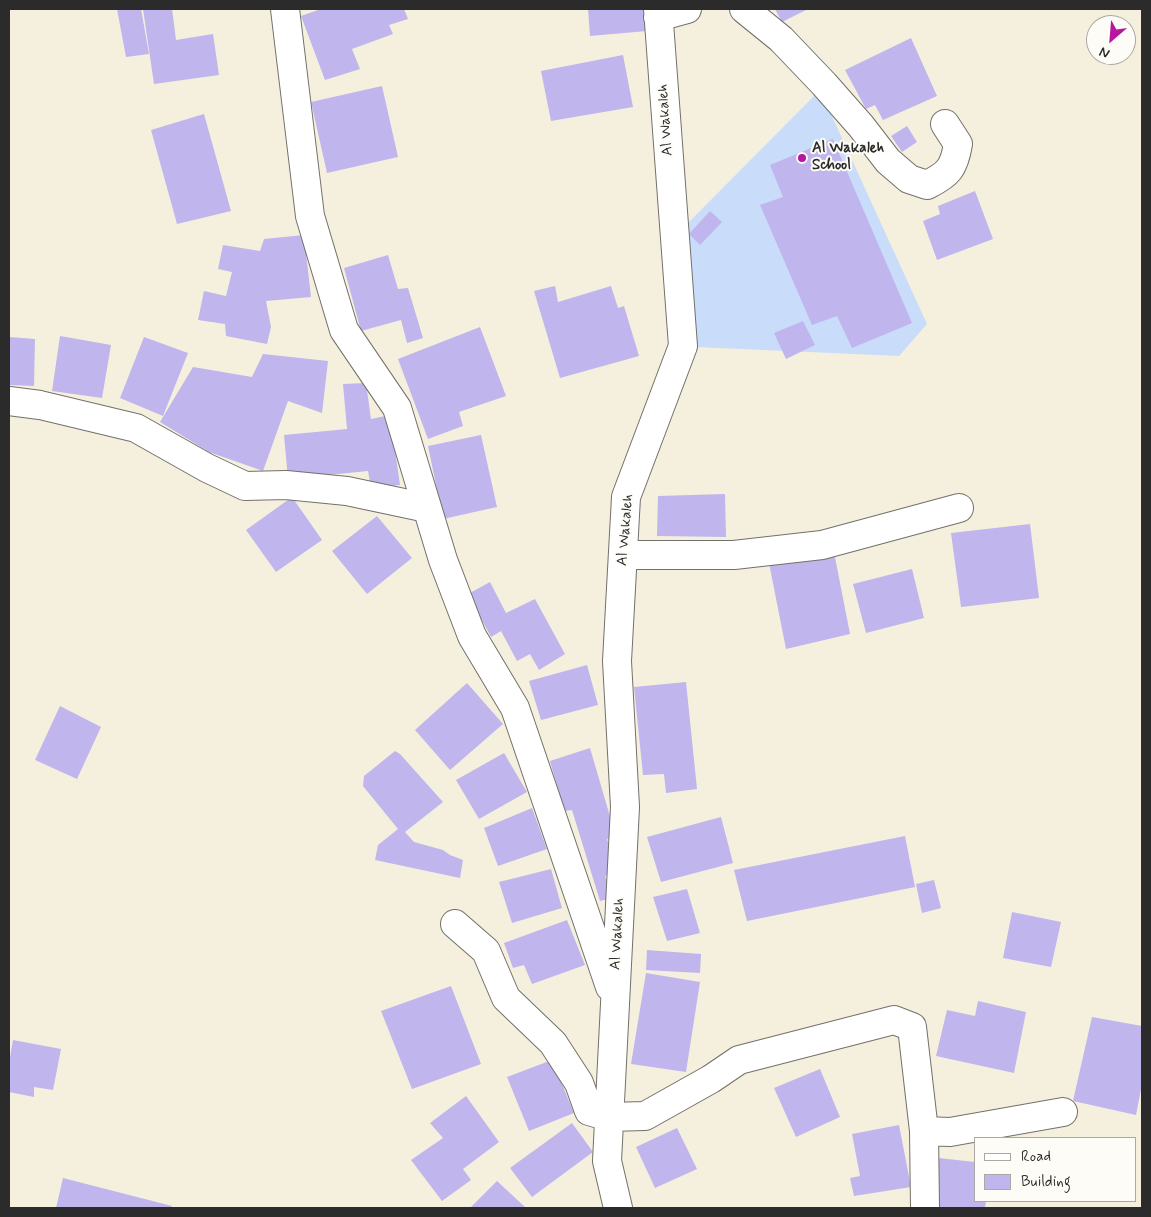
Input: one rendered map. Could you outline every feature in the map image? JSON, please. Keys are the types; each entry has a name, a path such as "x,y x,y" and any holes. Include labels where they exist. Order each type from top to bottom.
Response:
{"street":[{"path":"285,9 310,216 344,330 397,408 443,560 472,636 515,708 614,1001"},
{"path":"658,13 687,9"},
{"path":"744,9 781,39 855,119 888,161 909,178 927,185 940,178 955,163 958,144 945,124"},
{"name":"Al Wakaleh","path":"618,1208 607,1161 625,807 617,661 626,497 683,346 658,13"},
{"path":"9,401 40,405 136,428 207,468 245,486 286,485 348,491 427,508"},
{"path":"623,555 734,555 822,545 959,508"},
{"path":"455,924 486,951 506,998 553,1043 579,1083 589,1111 609,1117 645,1116 711,1079 739,1060 894,1020 912,1027 924,1131 925,1208"},
{"path":"924,1131 950,1132 1063,1112"}],"shaded area":[{"name":"Al Wakaleh School","path":"820,90 927,324 899,356 696,347 686,225"}],"building":[{"path":"117,9 141,9 149,54 126,57"},
{"path":"143,9 172,9 176,40 213,34 219,75 154,84"},
{"path":"321,9 404,9 408,19 389,25 393,34 352,49 360,69 325,80 301,16"},
{"path":"588,9 645,9 647,31 590,36"},
{"path":"775,9 808,9 782,22"},
{"path":"911,38 937,96 883,120 875,105 866,109 845,70"},
{"path":"623,55 633,107 551,121 541,71"},
{"path":"382,86 398,157 327,173 311,102"},
{"path":"204,114 231,211 177,224 151,130"},
{"path":"907,126 917,142 902,152 891,136"},
{"path":"833,139 912,323 852,348 837,316 812,325 760,205 783,197 770,165"},
{"path":"975,191 993,239 937,260 923,221 940,214 938,206"},
{"path":"710,211 722,222 700,245 689,234"},
{"path":"304,235 311,297 266,301 271,327 267,344 226,336 225,324 198,320 204,291 226,296 232,272 218,269 223,245 260,251 264,239"},
{"path":"388,255 398,289 408,288 423,338 407,343 401,320 361,331 344,268"},
{"path":"555,286 558,302 611,286 618,308 624,306 639,356 560,378 534,291"},
{"path":"803,321 815,345 786,359 774,333"},
{"path":"480,327 506,396 459,412 463,426 428,439 398,359"},
{"path":"60,336 111,345 102,398 52,391"},
{"path":"9,337 35,339 34,386 9,385"},
{"path":"144,337 188,353 163,416 120,398"},
{"path":"263,354 328,361 322,413 288,401 263,471 209,452 160,422 193,367 252,377"},
{"path":"366,383 371,419 390,415 400,485 371,488 368,471 288,479 284,435 347,429 343,384"},
{"path":"481,435 497,507 443,519 428,446"},
{"path":"725,494 726,537 657,536 658,496"},
{"path":"292,497 322,540 276,572 246,530"},
{"path":"377,516 412,558 367,594 332,551"},
{"path":"1030,524 1039,598 961,607 951,533"},
{"path":"834,552 850,634 786,649 769,563"},
{"path":"912,569 924,618 866,633 853,584"},
{"path":"490,582 506,613 535,599 565,654 539,670 530,654 517,661 501,631 491,637 468,594"},
{"path":"587,665 598,705 541,720 529,681"},
{"path":"686,682 697,789 666,793 664,774 643,775 634,687"},
{"path":"467,683 503,724 450,770 415,730"},
{"path":"60,706 101,727 77,779 35,760"},
{"path":"590,748 616,837 607,839 617,871 605,876 612,898 600,901 572,810 564,811 550,761"},
{"path":"395,751 400,754 443,802 405,832 414,842 443,850 463,860 460,878 375,860 378,845 398,829 363,786 364,776"},
{"path":"504,753 527,792 479,819 456,780"},
{"path":"532,808 547,849 498,866 484,828"},
{"path":"721,817 733,863 661,882 647,837"},
{"path":"905,836 915,887 747,921 734,870"},
{"path":"551,869 562,908 512,923 499,882"},
{"path":"934,880 941,908 922,913 916,884"},
{"path":"687,889 700,933 667,941 653,897"},
{"path":"1012,912 1061,922 1051,967 1003,958"},
{"path":"567,920 585,965 532,984 524,965 513,968 504,943"},
{"path":"647,950 701,954 700,973 646,970"},
{"path":"646,973 700,982 686,1072 631,1064"},
{"path":"451,986 481,1064 412,1089 381,1011"},
{"path":"978,1001 1026,1012 1014,1073 936,1056 947,1010 975,1016"},
{"path":"1092,1017 1142,1026 1142,1084 1136,1115 1073,1101"},
{"path":"13,1040 61,1049 53,1090 34,1087 34,1097 9,1092 9,1063"},
{"path":"552,1060 574,1113 529,1131 507,1077"},
{"path":"820,1069 840,1117 796,1137 774,1088"},
{"path":"466,1096 499,1142 463,1169 471,1180 442,1201 411,1160 443,1138 430,1123"},
{"path":"572,1123 593,1152 532,1197 510,1168"},
{"path":"899,1125 911,1187 854,1196 850,1178 860,1176 852,1134"},
{"path":"677,1128 697,1169 655,1188 636,1147"},
{"path":"939,1158 974,1162 974,1202 986,1202 985,1208 935,1208"},
{"path":"63,1178 172,1206 171,1208 56,1208"},
{"path":"497,1181 525,1207 470,1208"}],"place":[{"name":"Al Wakaleh School","path":"802,158"}]}
